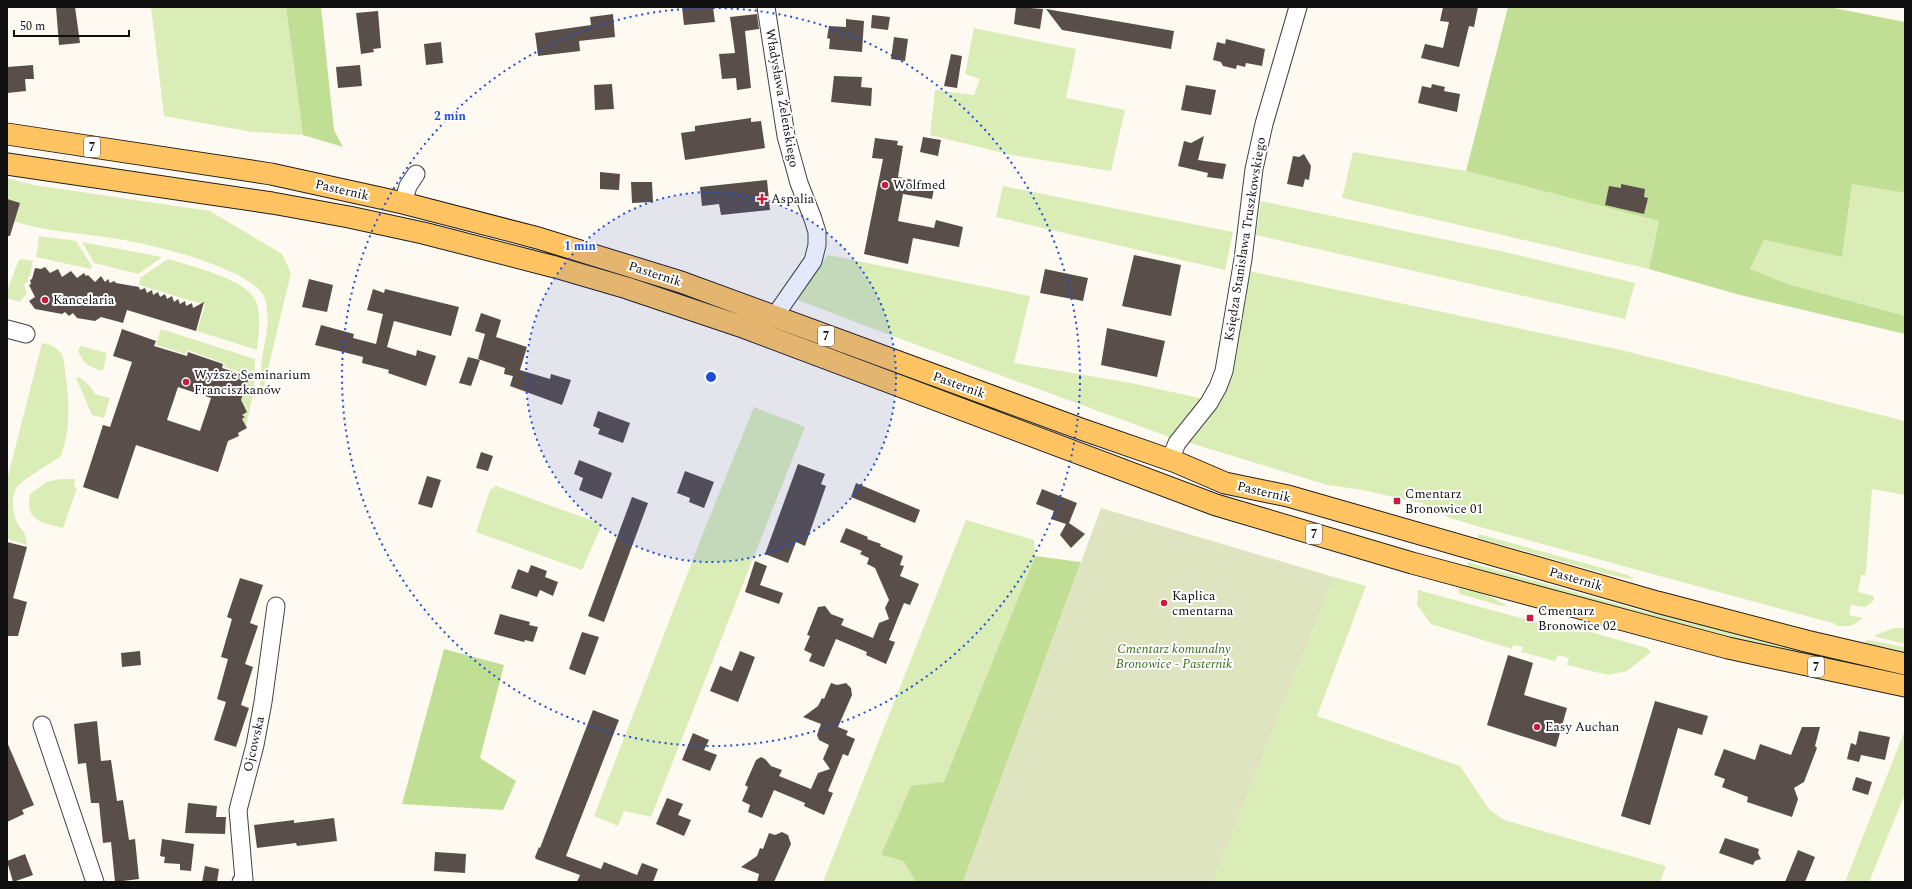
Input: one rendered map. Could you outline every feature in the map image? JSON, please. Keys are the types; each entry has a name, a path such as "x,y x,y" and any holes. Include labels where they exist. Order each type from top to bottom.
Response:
{"main road":[{"name":"Pasternik","path":"7,134 271,174 402,203 562,244 681,282 1081,429 1170,460 1225,483 1288,496 1657,602 1806,641 1905,664"},
{"name":"Pasternik","path":"7,164 272,203 349,217 422,233 555,267 627,288 740,326 1216,504 1412,563 1728,648 1905,686"}],"street":[{"name":"Władysława Żeleńskiego","path":"766,7 786,136 799,183 817,232 817,246 813,261 774,317"},
{"name":"Księdza Stanisława Truszkowskiego","path":"1170,460 1177,443 1209,403 1218,387 1224,371 1243,259 1256,162 1264,124 1298,7"},
{"path":"402,203 408,186 416,174"},
{"path":"7,329 26,334"},
{"name":"Ojcowska","path":"241,882 244,880 238,810 255,745 263,702 276,606"},
{"path":"42,725 95,882"}],"green space":[{"path":"151,7 286,7 303,135 252,132 164,116"},
{"path":"286,7 321,7 334,130 343,147 303,135"},
{"path":"1508,7 1829,7 1905,22 1905,193 1852,184 1842,257 1764,240 1750,269 1788,284 1905,316 1905,334 1740,295 1649,269 1659,221 1466,171"},
{"path":"974,28 1076,49 1066,98 1125,110 1111,171 1012,155 930,135 935,90 974,95 980,79 965,74"},
{"path":"1353,152 1466,171 1659,221 1649,269 1342,198"},
{"path":"7,178 34,185 210,211 282,254 291,273 261,398 260,386 262,359 268,317 265,299 258,288 244,278 225,269 161,248 114,238 52,230 22,224 7,219"},
{"path":"1852,184 1905,193 1905,316 1788,284 1750,269 1764,240 1842,257"},
{"path":"1003,186 1233,232 1225,270 996,217"},
{"path":"1261,201 1505,252 1635,283 1625,319 1256,235"},
{"path":"39,236 76,241 92,266 91,269 36,257"},
{"path":"82,242 162,257 138,274 94,263"},
{"path":"828,255 1030,296 1014,363 1131,383 1204,399 1172,438 795,299"},
{"path":"20,259 33,261 28,282 24,284 27,293 20,302 7,298 7,291"},
{"path":"168,259 204,270 232,281 243,287 252,295 257,304 259,315 257,350 197,331 205,305 139,285 140,278"},
{"path":"1249,271 1621,350 1905,421 1905,495 1872,489 1866,571 1865,575 1861,575 1858,592 1874,596 1874,600 1866,607 1851,605 1849,615 1863,618 1851,626 1835,626 1836,624 1480,527 1450,518 1422,503 1362,490 1327,485 1187,442 1218,400"},
{"path":"161,329 255,359 254,390 246,427 242,419 245,417 242,415 247,412 245,408 235,405 241,398 249,375 224,367 225,364 188,350 186,354 156,345"},
{"path":"42,343 59,350 63,356 68,393 68,419 65,444 61,456 25,480 17,487 15,491 13,499 14,512 18,524 26,536 27,545 7,539 7,480"},
{"path":"81,346 107,353 103,371 91,367 82,359 78,351"},
{"path":"79,377 90,386 95,394 110,398 104,418 92,415 76,378"},
{"path":"754,407 805,427 651,817 624,811 618,826 594,816 700,541"},
{"path":"60,479 75,479 74,486 77,488 63,528 41,522 36,519 32,515 29,503 30,494 46,482"},
{"path":"496,486 602,524 582,570 476,532 490,490"},
{"name":"Cmentarz komunalny Bronowice - Pasternik","path":"1101,508 1334,577 1213,882 963,882"},
{"path":"966,520 1034,540 1035,556 944,783 881,855 903,861 916,882 823,882"},
{"path":"1479,534 1628,575 1634,580 1606,574 1477,538"},
{"path":"1035,556 1081,562 963,882 916,882 903,861 881,855 911,786 944,782"},
{"path":"1468,562 1638,610 1694,620 1905,673 1905,677 1774,650 1466,567"},
{"path":"1334,577 1366,586 1317,716 1460,766 1489,809 1504,820 1666,866 1660,882 1213,882"},
{"path":"1460,585 1474,589 1507,605 1501,606 1460,594 1458,592"},
{"path":"1418,590 1550,626 1591,632 1647,648 1651,652 1627,671 1608,675 1567,665 1569,658 1558,655 1555,661 1521,652 1523,647 1513,645 1512,649 1431,624 1417,605"},
{"path":"1894,628 1905,628 1905,644 1873,636"},
{"path":"1868,640 1905,647 1905,654 1861,644"},
{"path":"444,649 504,665 480,758 516,781 503,810 402,804"},
{"path":"1905,730 1905,794 1869,882 1845,882"}],"building":[{"path":"56,7 75,7 80,43 59,45"},
{"path":"682,7 713,7 715,22 684,25"},
{"path":"1016,7 1043,9 1040,29 1014,24"},
{"path":"1443,7 1478,7 1474,27 1469,26 1459,67 1421,58 1425,44 1443,48 1449,22 1440,21"},
{"path":"1046,9 1174,31 1171,49 1062,30"},
{"path":"378,11 381,48 373,49 374,52 361,54 356,13"},
{"path":"613,14 615,37 579,41 580,51 538,56 535,33 591,25 590,17"},
{"path":"757,14 759,29 745,31 751,88 737,90 736,78 722,79 719,54 735,53 730,17"},
{"path":"872,15 890,17 888,30 871,28"},
{"path":"846,19 864,21 862,52 829,49 830,39 827,38 829,26 846,27"},
{"path":"894,37 908,39 905,61 891,59"},
{"path":"1226,39 1265,49 1262,66 1246,63 1245,67 1237,65 1236,69 1223,66 1221,62 1213,60 1217,42 1225,44"},
{"path":"441,42 443,63 426,65 424,44"},
{"path":"951,54 962,56 957,88 944,86"},
{"path":"33,65 34,79 25,79 26,91 7,93 7,67"},
{"path":"360,65 362,86 338,88 336,67"},
{"path":"834,76 862,77 861,87 872,88 871,106 831,102"},
{"path":"612,84 614,109 595,110 594,85"},
{"path":"1432,84 1445,87 1444,91 1460,94 1457,112 1418,103 1422,86 1431,88"},
{"path":"1186,85 1216,90 1211,115 1181,110"},
{"path":"751,118 751,122 761,121 765,148 685,160 681,133 695,131 695,126"},
{"path":"1204,136 1198,160 1226,164 1223,179 1207,177 1208,173 1178,166 1184,141 1191,143"},
{"path":"923,137 941,140 938,156 920,152"},
{"path":"875,138 898,141 897,145 903,146 898,177 935,184 932,199 903,194 898,221 934,228 936,220 963,227 959,247 913,238 908,264 864,254 883,159 872,158"},
{"path":"1304,154 1311,166 1309,180 1305,179 1303,187 1287,184 1293,156 1299,157"},
{"path":"600,172 620,174 619,190 600,189"},
{"path":"767,180 770,210 721,215 719,204 702,206 700,187"},
{"path":"631,182 652,182 653,202 632,203"},
{"path":"1621,184 1645,189 1644,197 1648,198 1644,214 1605,205 1609,186 1621,188"},
{"path":"7,199 20,203 10,236 7,236"},
{"path":"1134,255 1181,265 1171,316 1122,306"},
{"path":"45,267 50,273 58,269 62,277 71,271 77,278 84,273 95,282 101,276 105,282 108,279 110,283 114,281 116,283 139,287 140,290 145,288 147,293 152,290 153,295 158,292 160,297 165,294 167,299 172,296 174,302 178,299 180,304 185,301 186,306 192,303 193,308 204,302 196,331 127,310 123,323 101,317 95,321 77,318 73,313 69,316 65,312 62,314 35,309 29,301 35,297 29,285 31,284 30,280 32,279 35,268 41,269"},
{"path":"1045,269 1088,278 1083,301 1040,293"},
{"path":"309,279 333,285 327,312 302,307"},
{"path":"373,289 384,293 385,289 459,307 451,336 394,321 387,347 416,356 417,350 436,356 426,386 388,373 389,370 362,363 363,357 315,345 321,325 354,334 353,338 376,344 383,314 367,310"},
{"path":"481,313 501,320 496,337 527,347 520,370 550,379 551,374 571,380 562,405 510,386 513,376 504,374 505,368 478,359 485,334 475,331"},
{"path":"1107,328 1165,341 1157,377 1101,365"},
{"name":"Wyższe Seminarium Franciszkanów","path":"122,329 156,341 154,346 187,356 188,352 223,364 222,368 249,377 241,400 247,412 242,415 245,417 242,419 247,428 238,433 239,436 228,441 218,472 136,445 118,499 83,487 103,425 110,427 132,362 113,356","holes":["178,387 211,398 200,431 167,420"]},
{"path":"468,357 480,360 471,386 459,383"},
{"path":"598,411 630,423 623,443 598,434 600,429 593,426"},
{"path":"481,452 493,456 488,471 476,468"},
{"path":"579,460 612,473 602,499 579,490 583,478 574,474"},
{"path":"798,464 825,474 821,484 826,486 805,546 796,542 788,563 765,554"},
{"path":"685,471 714,482 704,508 689,502 690,498 677,493"},
{"path":"427,476 441,480 432,508 418,504"},
{"path":"856,483 920,510 915,523 851,497"},
{"path":"1042,489 1077,503 1069,523 1085,534 1071,548 1060,535 1066,524 1051,519 1054,511 1036,504"},
{"path":"632,497 648,503 604,622 588,616"},
{"path":"846,528 868,537 867,539 881,544 880,546 903,556 900,565 904,566 900,576 919,584 910,605 904,603 889,640 895,642 886,664 866,655 867,652 836,639 824,667 809,661 812,654 804,650 810,636 807,635 818,607 825,606 831,614 844,619 841,625 873,638 879,623 889,619 885,608 889,600 875,568 867,564 869,558 860,554 862,551 840,542"},
{"path":"7,542 27,547 13,598 27,602 18,636 7,636"},
{"path":"755,561 767,566 760,585 783,593 779,604 745,592"},
{"path":"531,565 547,571 545,577 558,582 553,596 540,590 537,597 511,588 518,569 528,573"},
{"path":"240,578 263,585 250,623 258,626 245,664 253,667 241,705 249,708 236,747 214,740 226,702 217,699 228,659 221,657 232,619 227,617"},
{"path":"500,614 530,622 529,625 538,627 533,642 525,640 524,642 494,634"},
{"path":"582,632 599,637 585,675 569,669"},
{"path":"140,651 141,665 122,667 121,653"},
{"path":"740,651 755,657 738,702 710,691 720,666 732,671"},
{"path":"1508,655 1533,663 1524,695 1567,708 1556,747 1487,725"},
{"path":"831,683 837,685 846,683 851,688 852,695 838,727 848,731 846,735 855,739 848,756 843,754 828,791 833,793 824,815 804,806 805,803 774,790 762,818 748,812 750,805 742,801 748,787 745,785 756,760 761,757 771,766 782,770 779,776 811,789 818,773 830,769 823,759 829,745 819,740 817,735 821,724 803,717 818,706 822,698 824,699"},
{"path":"1655,701 1708,716 1702,735 1678,728 1650,825 1621,816"},
{"path":"593,710 619,720 566,856 601,869 604,862 637,875 642,863 658,869 653,882 577,882 580,875 536,859 535,857 539,847 540,848"},
{"path":"97,721 101,761 111,760 117,801 123,800 129,840 135,839 139,879 115,882 111,842 103,843 99,803 91,803 86,763 78,764 74,724"},
{"path":"1802,727 1820,727 1815,746 1817,748 1804,782 1794,788 1798,799 1792,817 1747,802 1748,797 1722,787 1725,779 1714,775 1724,749 1755,760 1760,744 1791,755"},
{"path":"1859,731 1890,737 1885,760 1861,755 1859,762 1847,759 1851,743 1856,745"},
{"path":"693,733 709,740 704,750 717,755 710,771 682,760"},
{"path":"7,742 34,805 22,810 24,814 7,822"},
{"path":"1856,777 1872,782 1868,795 1852,790"},
{"path":"667,798 683,804 678,815 691,820 684,836 656,824"},
{"path":"188,803 217,806 216,817 226,817 225,834 185,833"},
{"path":"334,818 337,841 297,846 296,843 257,848 254,825 294,820 294,823"},
{"path":"782,832 788,835 791,844 774,882 757,882 759,874 741,867 757,856 760,848 763,849 769,833 775,835"},
{"path":"1725,838 1759,849 1758,853 1761,859 1755,861 1753,865 1719,853"},
{"path":"162,839 194,844 191,871 180,870 180,864 164,863 165,857 160,856"},
{"path":"1798,850 1815,857 1805,882 1785,882"},
{"path":"435,852 466,854 465,873 434,871"},
{"path":"25,854 33,875 13,882 7,861"},
{"path":"205,866 219,869 217,882 202,882"}],"place":[{"name":"Wolfmed","path":"885,185"},
{"name":"Aspalia","path":"762,199"},
{"name":"Kancelaria","path":"45,300"},
{"name":"Wyższe Seminarium Franciszkanów","path":"186,382"},
{"name":"Cmentarz Bronowice 01","path":"1397,501"},
{"name":"Kaplica cmentarna","path":"1164,603"},
{"name":"Cmentarz Bronowice 02","path":"1530,618"},
{"name":"Easy Auchan","path":"1537,727"}]}
